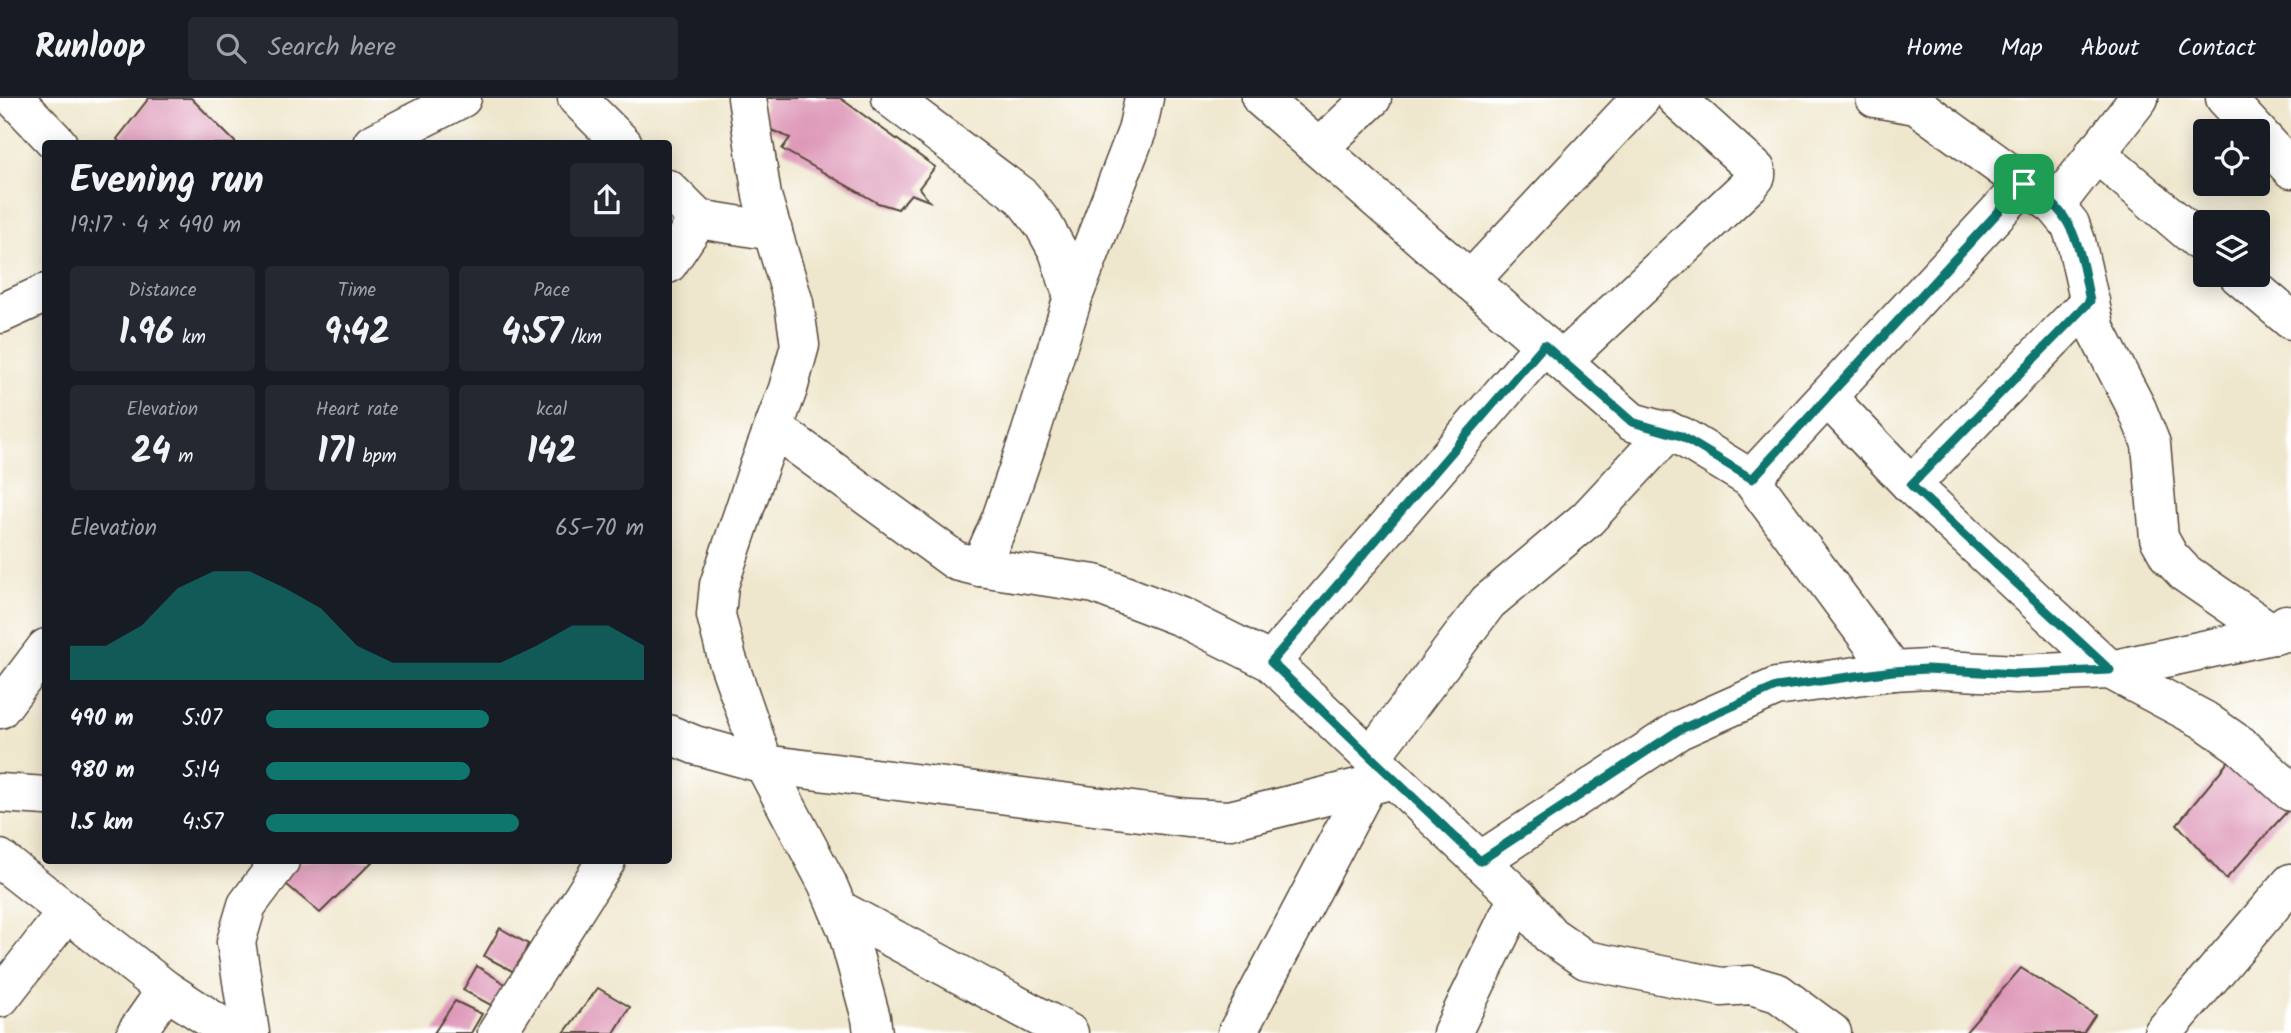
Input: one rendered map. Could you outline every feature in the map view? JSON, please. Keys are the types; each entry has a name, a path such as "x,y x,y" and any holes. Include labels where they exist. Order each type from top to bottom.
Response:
{"street":[{"path":"13,98 54,140"},
{"path":"389,140 462,98"},
{"path":"577,98 619,140"},
{"path":"747,98 762,196 794,303 800,345 788,389 719,585 716,615 727,659 764,764 827,883 847,930 873,1033"},
{"path":"891,98 1022,197 1043,224 1058,251 1073,297"},
{"path":"980,567 1001,519 1030,435 1073,297 1137,131 1144,98"},
{"path":"1261,98 1632,422 1646,428 1669,431 1752,479 1893,671"},
{"path":"1319,148 1372,98"},
{"path":"1470,281 1641,98"},
{"path":"1875,98 1916,106 2040,195 2070,224 2096,330 2137,409 2151,444 2159,538 2169,556 2185,573 2286,629"},
{"path":"1752,479 1827,397 2040,195 2095,152 2139,98"},
{"path":"2225,98 2245,119"},
{"path":"1271,662 1553,353 1756,176 1756,170 1686,101"},
{"path":"2270,146 2291,169"},
{"path":"2095,152 2193,236"},
{"path":"672,193 698,219 773,231"},
{"path":"672,258 698,219"},
{"path":"2252,287 2291,320"},
{"path":"0,314 42,295"},
{"path":"1911,485 2090,301"},
{"path":"1827,397 1911,485 2110,670 2204,720 2241,746 2291,792"},
{"path":"774,428 956,561 1095,584 1181,617 1271,662 1377,774 1480,861 1518,897 1550,935 1586,960 1721,987 1751,985 1778,993 1832,1033"},
{"path":"1237,1033 1377,774 1488,602 1587,519 1669,431"},
{"path":"1480,861 1679,730 1776,687 1927,669 2016,674 2110,670 2286,629"},
{"path":"0,709 42,653"},
{"path":"672,736 695,745 764,764 1188,818 1230,820 1377,774"},
{"path":"0,793 42,796"},
{"path":"0,859 166,990 232,1033"},
{"path":"250,1033 236,942 247,905 278,864"},
{"path":"497,1033 604,864"},
{"path":"2163,1033 2291,883"},
{"path":"1452,1033 1518,897"},
{"path":"838,909 1069,1033"},
{"path":"0,998 67,912"},
{"path":"136,1033 166,990"}],"building":[{"path":"149,98 191,98 233,140 118,140"},
{"path":"765,98 840,98 935,167 919,188 929,201 911,194 898,209 878,203 782,149 790,138 762,126"},
{"path":"2241,746 2291,807 2226,879 2177,824"},
{"path":"296,864 370,864 320,913 280,879"},
{"path":"500,928 528,944 516,973 484,956"},
{"path":"477,966 513,989 500,1010 463,990"},
{"path":"2021,968 2095,1015 2083,1033 1965,1033"},
{"path":"598,988 630,1007 614,1033 564,1033"},
{"path":"455,1001 482,1014 471,1033 434,1033"}],"route":[{"path":"2024,184 2055,206 2070,224 2090,301 1911,485 2110,670 2016,674 1927,669 1776,687 1679,730 1480,861 1271,662 1544,345 1632,422 1681,436 1752,479 2024,184"}]}
